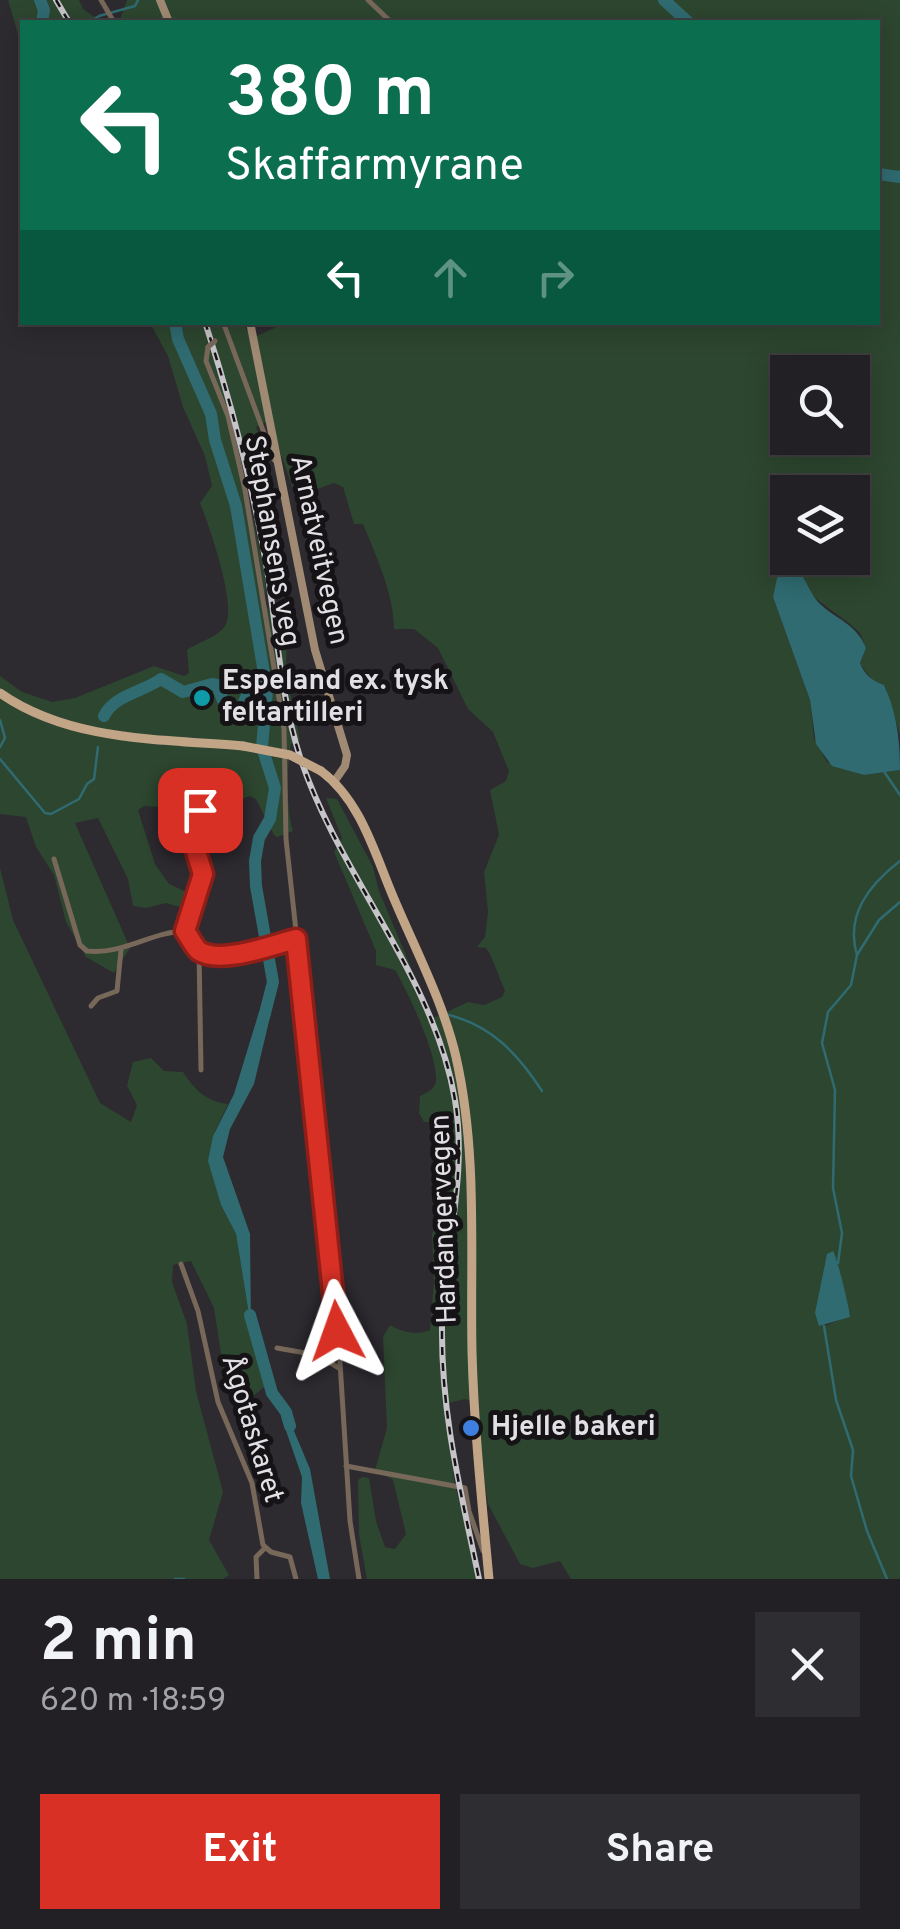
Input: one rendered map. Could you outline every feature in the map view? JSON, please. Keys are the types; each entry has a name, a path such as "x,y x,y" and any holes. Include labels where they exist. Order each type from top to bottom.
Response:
{"main road":[{"name":"Arnatveitvegen","path":"251,325 319,666 346,755 346,766 334,782"},
{"name":"Hardangervegen","path":"0,693 36,714 76,728 243,746 290,755 334,782 362,824 454,1052 462,1089 471,1169 474,1409 489,1579"}],"street":[{"path":"368,0 389,20"},
{"path":"224,325 279,469"},
{"name":"Stephansens veg","path":"226,332 208,347 206,361 228,416 244,490 284,729 286,839 336,1299 350,1521 359,1579"},
{"path":"185,931 203,874 190,820 200,810 222,806"},
{"path":"54,859 80,945 91,952 121,950 167,933 185,931"},
{"path":"185,931 199,950 202,1070"},
{"path":"199,950 220,956 296,939"},
{"path":"91,1006 98,998 116,991 121,950"},
{"name":"Ågotaskaret","path":"181,1264 198,1311 218,1402 252,1484 265,1548 256,1558 256,1579"},
{"path":"278,1348 317,1355 339,1368"},
{"path":"346,1466 465,1488 480,1548 487,1555"},
{"path":"265,1548 290,1557 296,1579"}],"green space":[{"path":"8,0 79,0 83,9 99,20 20,20 20,41"},
{"path":"127,0 900,0 900,735 885,686 872,680 860,664 866,648 860,633 784,575 870,575 870,475 770,475 770,575 779,575 773,597 810,700 814,738 827,762 864,775 900,770 900,1579 571,1579 560,1561 533,1568 520,1564 488,1504 471,1401 465,1399 449,1403 445,1412 455,1486 477,1579 367,1579 359,1535 358,1480 369,1478 385,1547 395,1549 406,1534 393,1480 375,1470 387,1428 383,1337 390,1325 410,1332 430,1330 432,1234 451,1188 449,1139 444,1123 424,1122 419,1113 420,1096 436,1082 432,1055 395,970 376,965 376,951 334,852 342,838 326,798 337,799 373,867 379,891 432,1017 468,1002 484,1005 502,997 505,991 490,954 486,948 477,947 485,937 488,912 484,872 499,835 490,790 506,781 509,771 493,732 468,709 438,648 414,629 394,629 383,575 363,524 354,524 343,487 334,483 307,493 293,489 269,421 256,427 264,447 239,454 263,566 264,600 271,614 283,615 287,632 286,675 300,740 291,744 289,764 288,800 293,831 274,835 256,799 250,796 232,802 216,799 188,809 144,806 138,810 155,864 169,884 198,897 193,911 166,903 146,908 133,906 128,879 98,818 75,823 130,948 114,973 86,957 66,922 54,875 36,847 26,817 0,814 0,676 22,692 52,702 75,698 154,666 184,676 189,673 187,650 226,624 225,582 200,503 212,486 205,456 183,407 168,356 151,325 244,325 257,336 281,325 880,325 880,20 120,20","holes":["838,1259 850,1316 824,1326 818,1312 825,1263"]},
{"path":"0,868 13,920 100,1103 131,1122 137,1105 127,1086 133,1062 151,1058 164,1071 183,1072 207,1097 228,1104 215,1131 209,1161 221,1205 236,1234 251,1327 269,1383 237,1409 225,1380 214,1308 191,1261 173,1265 172,1282 187,1324 196,1391 223,1492 209,1540 229,1575 223,1579 0,1579"}],"water":[{"path":"778,575 802,575 819,603 862,640 866,648 862,668 884,685 892,706 900,770 864,775 832,766 816,744 810,700 773,597"},
{"path":"270,1006 271,1013 254,1084 230,1129 223,1157 250,1234 251,1327 236,1234 221,1205 208,1161 213,1136 234,1094 259,1012"},
{"path":"833,1251 850,1317 819,1326 815,1313 827,1254"},
{"path":"286,1412 310,1469 330,1579 318,1579 301,1503 302,1477 283,1422"}],"waterway":[{"path":"40,0 42,20"},
{"path":"93,20 135,6 138,0"},
{"path":"664,0 686,20"},
{"path":"880,174 900,177"},
{"path":"176,325 211,414 236,506 267,691 262,747 275,788 270,819 259,838 255,861 273,982 264,1017"},
{"path":"104,716 122,698 161,679 183,692 217,685 225,706 236,713 252,684 265,682"},
{"path":"0,720 5,738 0,747"},
{"path":"0,759 45,813 51,814 79,799 94,779 98,747"},
{"path":"885,773 900,795"},
{"path":"857,955 854,927 862,902 900,861"},
{"path":"838,1263 842,1233 833,1188 835,1090 822,1043 828,1012 851,985 857,955 879,920 900,902"},
{"path":"449,1015 478,1026 503,1043 542,1091"},
{"path":"250,1315 272,1393 286,1412 290,1426"},
{"path":"824,1326 836,1400 853,1450 851,1476 867,1531 887,1579"},
{"path":"175,1579 184,1579"}],"railway":[{"path":"56,0 68,20"},
{"path":"206,325 254,503 283,686 300,757 338,843 427,1010 444,1054 455,1100 459,1157 444,1298 443,1359 453,1454 479,1579"}],"place":[{"name":"Espeland ex. tysk feltartilleri","path":"202,698"},
{"name":"Hjelle bakeri","path":"471,1428"}],"route":[{"path":"200,810 190,820 190,832 203,874 185,931 199,950 220,956 296,939 337,1331"}]}
